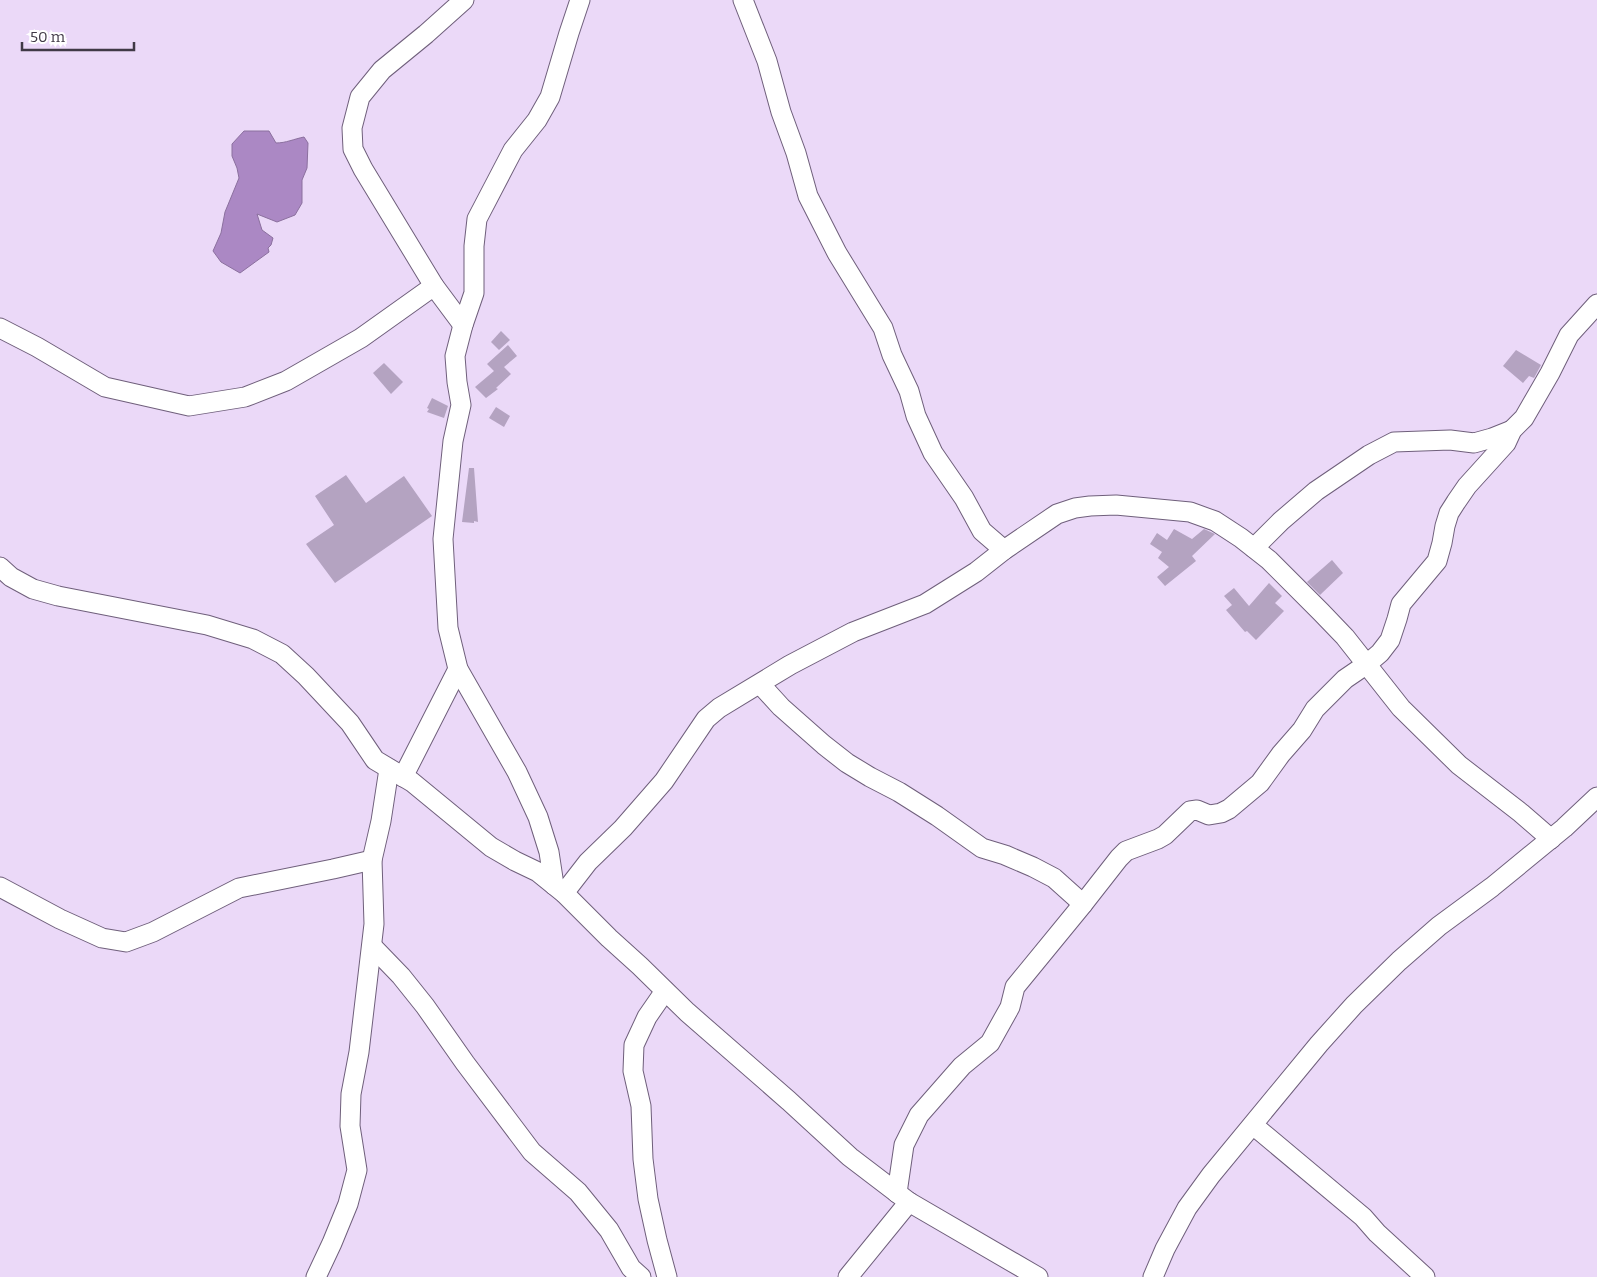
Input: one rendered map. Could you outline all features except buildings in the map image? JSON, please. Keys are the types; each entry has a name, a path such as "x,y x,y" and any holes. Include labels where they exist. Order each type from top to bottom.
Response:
{"street":[{"path":"463,325 434,286 360,162 354,149 352,128 360,97 382,70 464,0"},
{"path":"559,889 538,817 517,772 458,669 448,628 443,539 453,441 461,405 455,356 474,293 474,246 477,220 513,150 537,120 550,97 580,0"},
{"path":"743,0 767,61 808,196 837,252 883,328 932,453 964,498 982,531 1004,550"},
{"path":"0,328 37,346 105,387 189,406 245,397 286,381 361,338 434,286"},
{"path":"848,1277 903,1197 904,1145 919,1115 962,1066 990,1043 1010,1007 1015,987 1126,851 1158,840 1190,811 1197,810 1209,815 1221,813 1229,809 1260,783 1302,730 1315,709 1345,679 1380,653 1390,640 1400,604 1437,561 1444,526 1449,513 1467,486 1506,443 1512,430 1524,418 1569,335 1597,304"},
{"path":"1254,548 1281,521 1316,492 1369,455 1394,442 1450,440 1474,443 1512,430"},
{"path":"559,889 623,828 664,781 706,718 719,708 790,665 853,632 925,604 976,572 1004,550 1057,514 1075,508 1116,505 1190,512 1215,521 1254,548 1269,560 1322,612 1367,664 1401,708 1459,765 1551,839"},
{"path":"0,568 33,588 58,596 198,623 253,639 282,654 306,676 350,723 374,760 412,782 490,847 538,872 559,889 665,991 850,1156 903,1197 1038,1277"},
{"path":"316,1277 348,1204 357,1170 350,1126 351,1094 359,1052 372,946 374,924 372,860 381,821 396,773 458,669"},
{"path":"760,684 781,707 847,763 907,796 982,848 1033,866 1054,878 1083,904"},
{"path":"1153,1277 1165,1249 1187,1208 1211,1175 1319,1044 1376,982 1439,926 1492,887 1551,839 1597,797"},
{"path":"0,887 60,919 102,938 126,942 161,928 239,888 372,860"},
{"path":"372,946 401,976 425,1006 532,1152 578,1192 609,1230 631,1268 641,1277"},
{"path":"665,991 647,1017 634,1045 633,1071 641,1106 642,1159 648,1199 667,1277"},
{"path":"1253,1125 1363,1217 1377,1233 1423,1276"}],"shaded area":[{"path":"244,131 269,131 276,143 304,137 308,143 307,168 302,180 302,203 295,215 277,222 257,214 262,230 273,238 268,248 269,252 240,273 221,262 213,251 221,233 225,212 239,178 232,156 232,144"}]}
